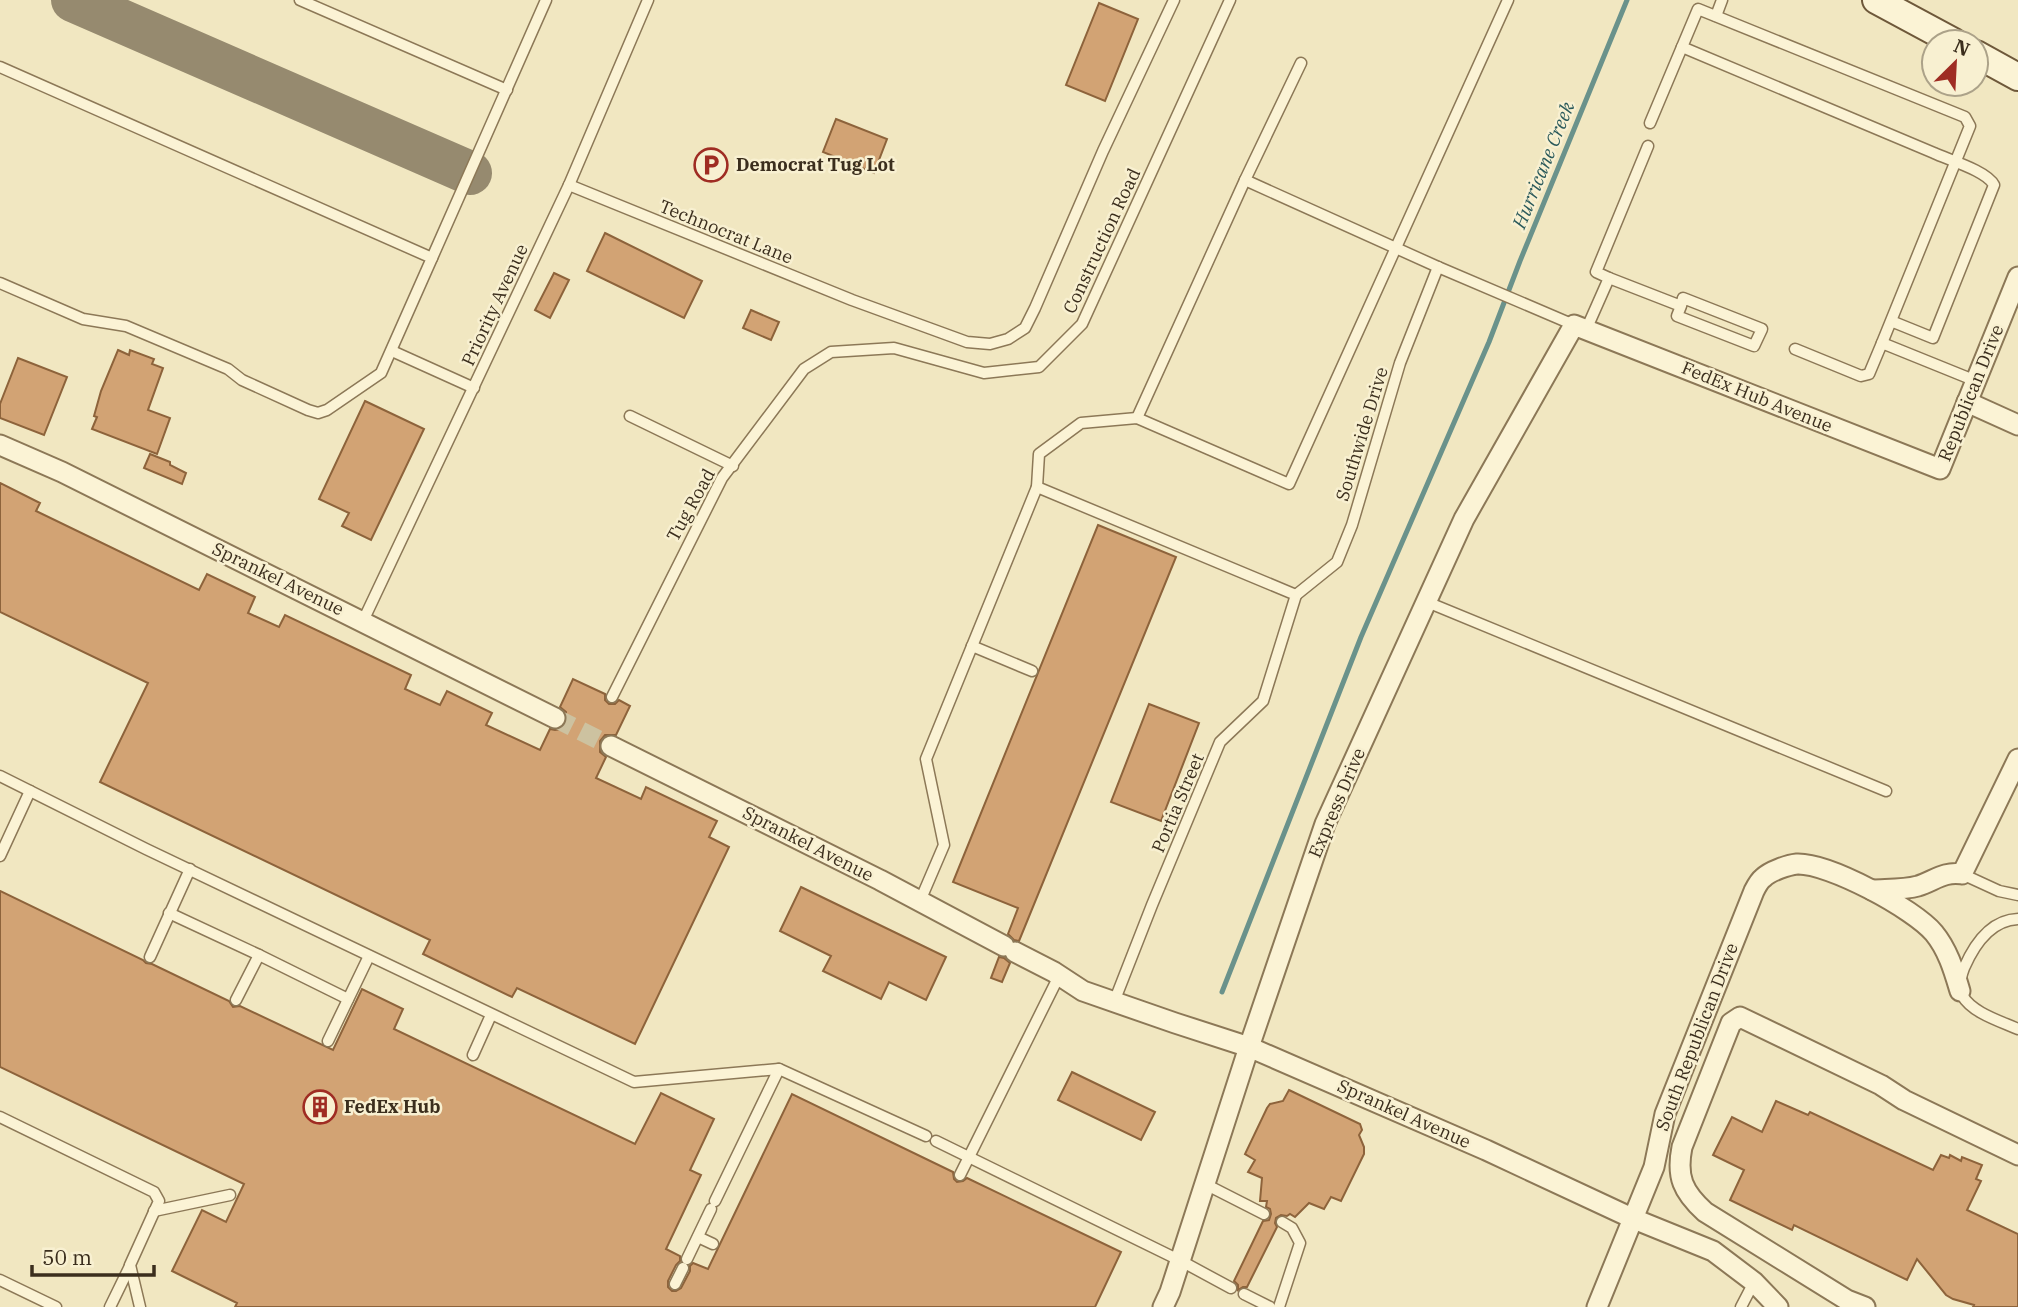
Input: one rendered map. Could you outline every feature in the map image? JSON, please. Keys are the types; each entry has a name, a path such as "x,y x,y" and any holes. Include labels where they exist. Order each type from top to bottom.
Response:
{"main road":[{"path":"1876,0 1928,28"},
{"path":"1990,62 2018,77"}],"street":[{"name":"Republican Drive","path":"1940,470 2018,277"},
{"name":"FedEx Hub Avenue","path":"1580,328 1940,470"},
{"name":"Express Drive","path":"1163,1307 1181,1261 1249,1047 1325,824 1464,519 1580,328"},
{"path":"1967,402 2018,425"},
{"name":"Sprankel Avenue","path":"0,445 61,472 555,718"},
{"name":"Sprankel Avenue","path":"611,746 920,901 1083,991 1249,1047 1486,1150 1634,1219 1713,1251 1754,1282 1778,1307"},
{"path":"1870,890 1916,887 1944,874 1962,874 2018,759"},
{"name":"South Republican Drive","path":"1597,1307 1654,1167 1665,1114 1754,891 1763,878 1796,864 1817,867 1902,907 1920,919 1943,945 1960,991"},
{"path":"1865,1307 1847,1300 1705,1212 1686,1193 1679,1162 1682,1147 1735,1018 1740,1017 1792,1041 2018,1155"}],"lane":[{"path":"300,0 507,90"},
{"path":"0,283 83,319 126,326 228,369 242,380 307,410 327,410 381,373 546,0"},
{"name":"Priority Avenue","path":"363,621 569,184 648,0"},
{"name":"Technocrat Lane","path":"569,184 871,307 967,342 990,344 1008,339 1025,328 1035,308 1103,151 1174,0"},
{"name":"Construction Road","path":"831,352 894,348 984,373 1039,367 1082,324 1230,0"},
{"path":"920,901 944,845 926,759 1037,487 1039,454 1081,423 1137,418 1289,484 1508,0"},
{"path":"1716,16 1723,0"},
{"path":"1650,123 1698,9 1965,117 1970,126 1869,374 1861,376 1795,349"},
{"path":"1682,47 1990,177 1994,184 1933,338 1891,321"},
{"path":"1137,418 1301,63"},
{"path":"0,67 432,258"},
{"path":"1648,146 1595,272 1681,306"},
{"path":"1245,180 1580,328 1609,278"},
{"name":"Southwide Drive","path":"1296,595 1337,562 1352,525 1400,363 1438,267"},
{"path":"1683,298 1762,329 1754,346 1677,316 1681,306 1683,298"},
{"path":"1882,343 1976,381"},
{"path":"392,351 474,388"},
{"name":"Tug Road","path":"612,697 722,478 804,369 831,352"},
{"path":"630,416 733,466"},
{"path":"1037,487 1296,595"},
{"name":"Portia Street","path":"1114,1002 1220,742 1263,701 1296,595"},
{"path":"1427,602 1885,791"},
{"path":"972,646 1032,671"},
{"path":"0,776 146,849 634,1082 779,1069 969,1156 1231,1288"},
{"path":"0,856 30,791"},
{"path":"150,957 190,869"},
{"path":"1962,874 1999,891 2018,895"},
{"path":"169,913 348,999"},
{"path":"2018,919 2003,922 1991,929 1973,948 1961,975 1960,991 1967,1002 1978,1010 2018,1029"},
{"path":"236,1000 259,955"},
{"path":"328,1041 369,956"},
{"path":"960,1175 1059,976"},
{"path":"473,1055 491,1014"},
{"path":"675,1284 779,1069"},
{"path":"0,1117 154,1192 159,1201 110,1307"},
{"path":"1205,1184 1264,1214"},
{"path":"154,1211 230,1195"},
{"path":"1279,1307 1300,1243 1292,1228 1282,1222"},
{"path":"698,1237 713,1244"},
{"path":"130,1265 140,1307"},
{"path":"0,1280 56,1307"},
{"path":"1741,1307 1754,1282"},
{"path":"1244,1294 1270,1307"}],"building":[{"path":"1099,3 1138,19 1105,101 1066,85"},
{"path":"836,119 887,139 874,173 823,152"},
{"path":"605,233 702,281 684,318 587,271"},
{"path":"554,273 569,280 550,318 535,310"},
{"path":"751,310 779,322 771,340 743,328"},
{"path":"118,350 129,355 130,350 154,359 152,364 163,368 148,410 170,418 157,454 92,429 101,391"},
{"path":"18,358 67,377 44,435 0,418 0,404"},
{"path":"365,401 424,429 371,540 342,526 349,513 319,499"},
{"path":"150,454 170,462 170,465 186,473 182,484 144,468"},
{"path":"0,483 40,503 36,511 199,590 207,574 255,597 248,613 279,627 285,615 411,675 405,689 440,705 447,691 492,713 486,725 540,750 550,729 561,729 566,723 566,712 560,707 573,679 605,694 605,700 609,704 615,704 619,700 630,706 616,735 605,735 600,741 600,752 606,757 596,778 641,799 646,787 717,821 709,837 729,847 635,1044 517,988 512,997 423,954 430,940 100,782 148,683 0,612"},
{"path":"1098,525 1176,557 1019,941 1008,934 1018,908 953,882"},
{"path":"1149,704 1199,723 1161,821 1111,802"},
{"path":"801,887 946,957 926,1000 889,982 881,999 823,971 831,956 780,931"},
{"name":"FedEx Hub","path":"0,891 229,1001 233,1007 240,1006 333,1050 362,989 403,1009 394,1029 635,1144 661,1093 714,1119 690,1170 701,1175 666,1249 680,1256 680,1261 668,1281 668,1287 672,1291 681,1288 693,1263 708,1269 792,1094 953,1172 957,1182 967,1178 1121,1252 1095,1307 235,1307 237,1303 172,1271 202,1210 226,1222 244,1184 0,1067"},
{"path":"999,957 1010,963 1002,982 991,978"},
{"path":"1072,1072 1155,1112 1141,1140 1058,1100"},
{"path":"1289,1090 1360,1124 1362,1130 1359,1135 1364,1154 1341,1201 1331,1197 1324,1209 1309,1203 1295,1217 1290,1214 1276,1218 1277,1227 1247,1287 1238,1290 1234,1281 1263,1221 1269,1220 1271,1214 1266,1207 1267,1201 1260,1201 1262,1178 1248,1172 1255,1160 1245,1154 1267,1108 1270,1104 1283,1101"},
{"path":"1776,1101 1808,1115 1810,1112 1933,1170 1941,1155 1949,1158 1950,1155 1961,1161 1962,1157 1982,1165 1976,1179 1981,1181 1967,1210 2018,1234 2018,1307 1973,1307 1974,1305 1946,1295 1917,1259 1907,1280 1794,1225 1792,1230 1730,1200 1744,1170 1713,1155 1732,1117 1762,1132"}],"waterway":[{"name":"Hurricane Creek","path":"1222,992 1361,637 1489,342 1627,0"}],"taxiway":[{"path":"73,0 470,173"}],"tunnel":[{"path":"555,718 611,746"}],"place":[{"name":"Democrat Tug Lot","path":"711,165"},
{"name":"FedEx Hub","path":"320,1107"}]}
